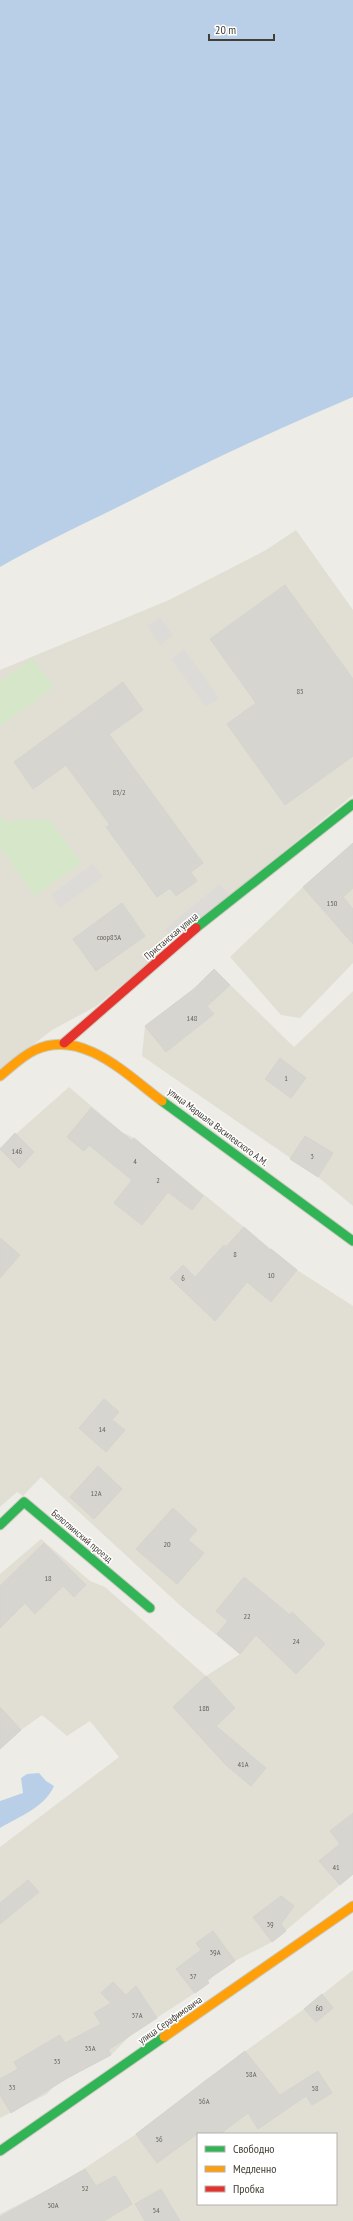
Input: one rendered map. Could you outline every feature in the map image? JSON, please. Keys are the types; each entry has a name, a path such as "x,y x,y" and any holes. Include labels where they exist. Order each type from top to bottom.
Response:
{"street":[{"name":"Пристанская улица","path":"64,1043 191,932 353,804"},
{"path":"0,1076 27,1053 50,1044 64,1043"},
{"name":"улица Маршала Василевского А.М.","path":"64,1043 81,1046 97,1053 353,1241"},
{"name":"Белоглинский проезд","path":"0,1525 24,1502 150,1608"},
{"name":"улица Серафимовича","path":"0,2151 353,1906"}],"shaded area":[{"path":"296,530 353,610 353,795 95,1007 52,1030 0,1071 0,670 169,600 266,550"},
{"path":"160,617 173,635 160,645 147,626"},
{"path":"184,649 219,698 206,707 171,659"},
{"path":"338,856 348,868 353,864 353,963 300,1018 281,1015 230,957 303,887"},
{"path":"93,864 103,877 60,908 51,895"},
{"path":"220,884 230,897 175,941 165,929"},
{"path":"214,969 294,1047 353,991 353,1206 318,1177 142,1056 145,1026 193,989"},
{"path":"69,1087 122,1132 134,1138 297,1270 353,1306 353,1874 272,1942 235,1961 217,1973 195,1993 132,2034 111,2055 54,2086 47,2094 0,2118 0,1847 119,1757 90,1721 67,1736 42,1715 21,1730 0,1749 0,1574 41,1539 90,1581 105,1587 206,1676 240,1654 183,1608 41,1477 23,1496 17,1492 0,1507 0,1148"},
{"path":"353,1970 353,2221 0,2221 0,2214 67,2180 136,2134 204,2081 304,2009"}],"green space":[{"path":"32,658 54,687 0,726 0,682"},
{"path":"0,815 4,821 49,819 81,863 35,896 0,847"}],"water":[{"path":"0,0 353,0 353,397 213,460 48,541 0,567"},
{"path":"39,1773 46,1781 54,1786 50,1794 31,1811 0,1828 0,1801 23,1793 21,1778 27,1774"}],"building":[{"path":"285,585 353,679 353,756 285,805 227,724 256,703 210,639"},
{"path":"123,682 143,710 109,734 203,863 191,872 197,881 176,896 170,888 157,897 106,827 110,825 66,765 33,789 14,762"},
{"path":"353,843 353,888 343,897 353,909 353,944 303,887"},
{"path":"122,903 145,936 96,971 73,939"},
{"path":"214,969 230,985 207,1006 214,1014 166,1052 145,1026 194,989"},
{"path":"280,1058 306,1078 291,1098 265,1079"},
{"path":"91,1108 132,1141 134,1138 203,1196 192,1210 168,1192 142,1225 114,1203 132,1180 89,1145 84,1151 67,1137"},
{"path":"15,1133 34,1152 19,1168 0,1149"},
{"path":"305,1136 333,1153 318,1177 290,1159"},
{"path":"244,1227 270,1250 271,1249 297,1270 271,1302 247,1282 215,1321 170,1278 183,1265 195,1277 224,1245 226,1247"},
{"path":"0,1238 20,1255 0,1278"},
{"path":"104,1399 119,1412 112,1420 125,1430 106,1452 79,1428"},
{"path":"98,1466 122,1489 94,1519 70,1497"},
{"path":"173,1508 197,1530 188,1540 204,1553 177,1584 136,1549"},
{"path":"44,1543 86,1585 74,1597 63,1586 35,1614 25,1603 0,1628 0,1586"},
{"path":"244,1577 290,1615 292,1612 325,1644 296,1674 256,1635 240,1654 217,1634 228,1621 216,1611"},
{"path":"206,1676 235,1708 216,1726 266,1768 251,1786 226,1765 173,1707"},
{"path":"0,1707 21,1730 0,1749"},
{"path":"353,1813 353,1874 340,1885 319,1861 340,1844 330,1831"},
{"path":"28,1880 39,1892 0,1924 0,1903"},
{"path":"281,1896 294,1906 281,1924 286,1931 272,1942 253,1917"},
{"path":"213,1931 235,1961 207,1980 209,1983 195,1993 176,1969 201,1950 196,1943"},
{"path":"113,1982 126,1995 136,1986 157,2018 108,2050 111,2055 69,2077 11,2113 0,2095 0,2079 18,2069 14,2062 60,2035 65,2043 101,2024 94,2013 111,2003 101,1993"},
{"path":"322,1994 333,2008 316,2022 304,2009"},
{"path":"245,2051 280,2095 318,2071 332,2093 312,2105 306,2096 258,2129 248,2113 221,2133 197,2133 157,2163 136,2134"},
{"path":"85,2169 96,2186 115,2176 132,2204 104,2221 0,2221 0,2217"},
{"path":"161,2189 180,2221 145,2221 135,2204"}],"traffic: fast":[{"path":"196,928 353,804"},
{"path":"162,1101 353,1241"},
{"path":"0,1525 24,1502 150,1608"},
{"path":"0,2151 164,2037"}],"traffic: slow":[{"path":"0,1076 30,1052 53,1045 70,1045 87,1050 103,1058 119,1068 162,1101"},
{"path":"164,2037 353,1906"}],"traffic: jam":[{"path":"64,1043 196,928"}]}
